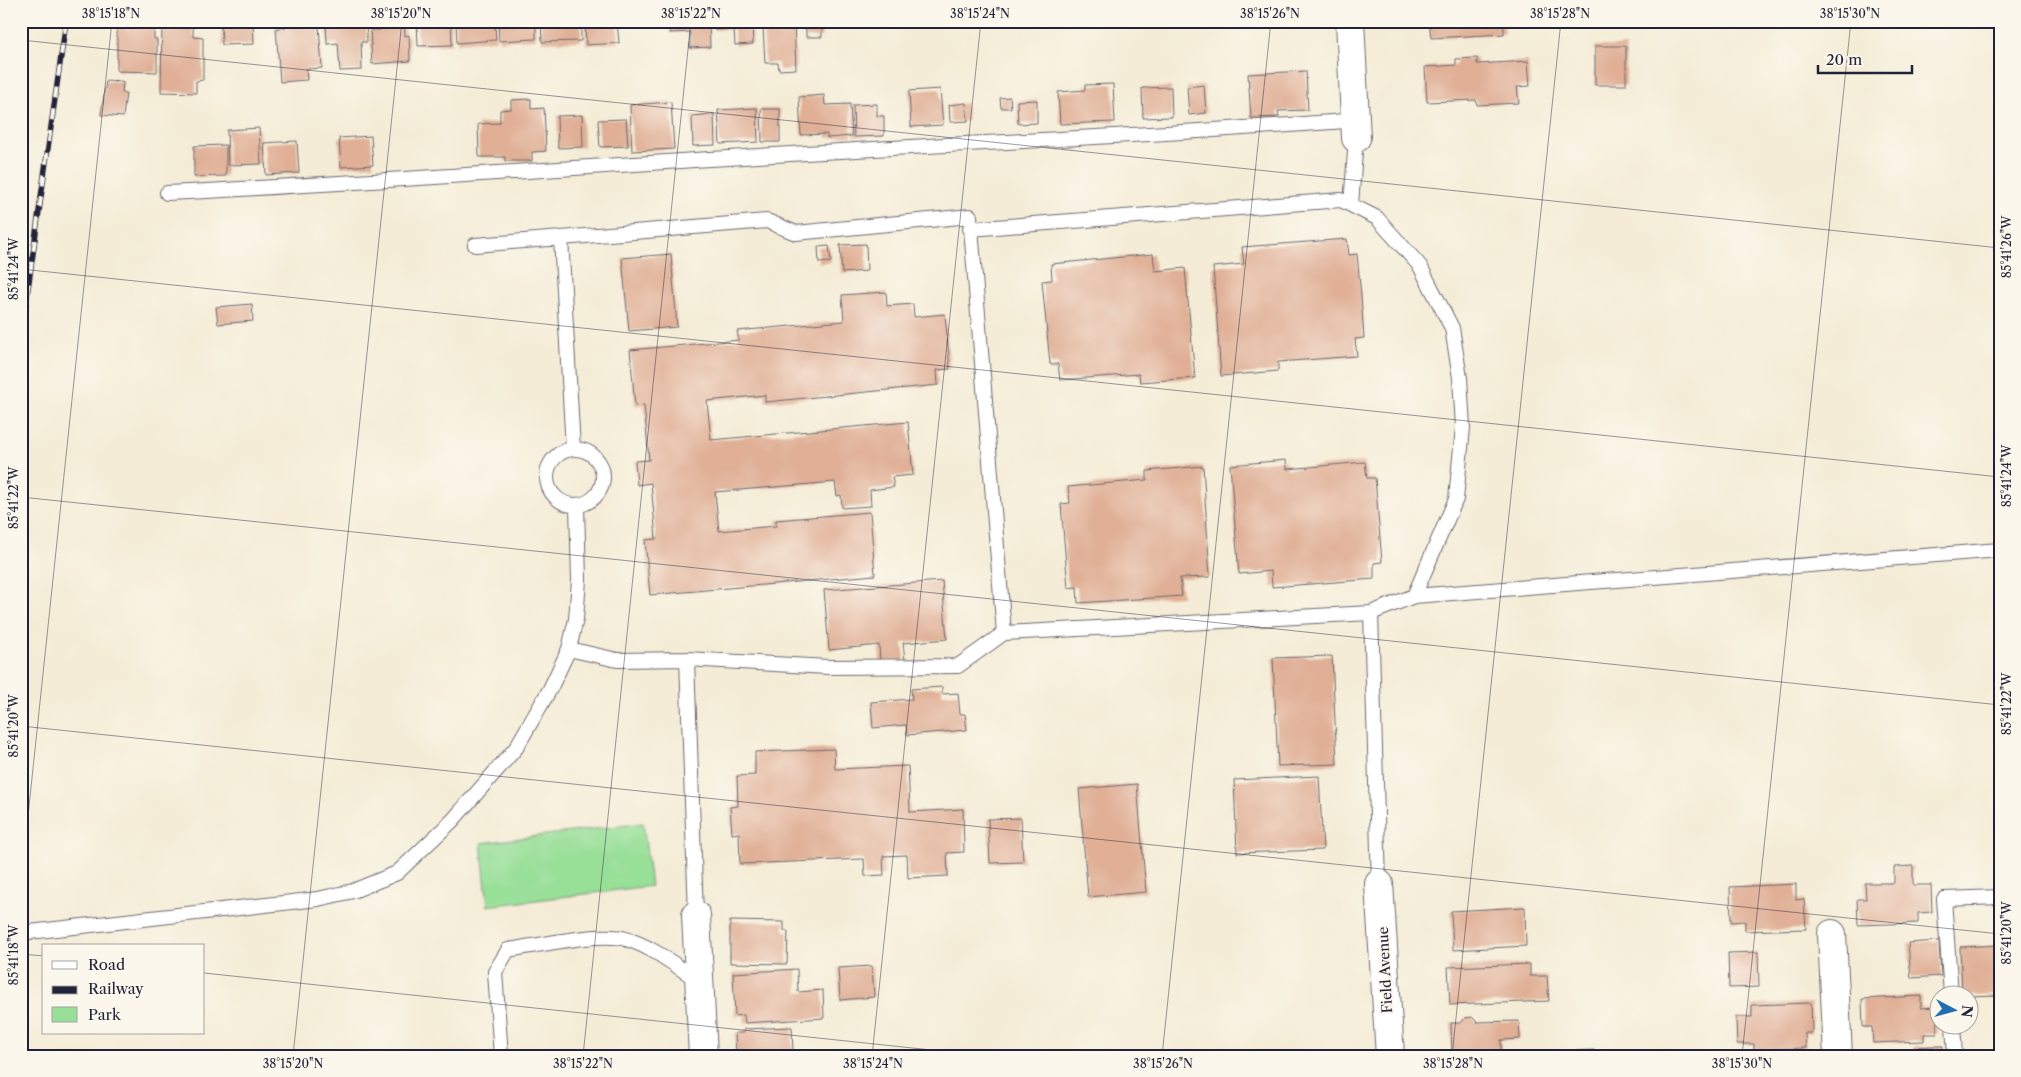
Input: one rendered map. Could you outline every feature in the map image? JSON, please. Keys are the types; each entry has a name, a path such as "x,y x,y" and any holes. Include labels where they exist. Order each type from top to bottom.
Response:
{"street":[{"path":"1350,21 1356,129"},
{"name":"Field Avenue","path":"1380,884 1390,1056"},
{"path":"696,915 702,1056"},
{"path":"1832,934 1838,1056"}],"lane":[{"path":"167,193 356,184 786,154 1244,129 1356,129 1351,205"},
{"path":"970,229 1341,200 1377,218 1420,266 1452,328 1460,378 1463,427 1456,499 1414,596"},
{"path":"475,245 767,221 796,233 970,216 1004,634"},
{"path":"561,238 573,449"},
{"path":"573,449 584,450 594,456 600,464 603,475 602,486 596,496 588,502 577,506 566,504 556,499 549,490 547,479 548,468 553,459 562,452 573,449"},
{"path":"21,933 318,899 353,891 397,873 454,820 516,748 550,689 569,650 576,619 579,580 577,506"},
{"path":"569,650 617,660 687,659 828,667 958,666 1004,634 1371,613 1414,596 2000,550"},
{"path":"1371,613 1380,884"},
{"path":"687,659 696,915"},
{"path":"1949,984 1944,899 2000,897"},
{"path":"501,1056 495,972 508,950 604,936 625,938 650,949 699,981"},
{"path":"1953,1034 1954,1056"}],"green space":[{"path":"643,823 651,886 488,906 481,843"}],"building":[{"path":"129,21 154,21 154,39 157,39 157,72 117,71 117,29 129,29"},
{"path":"162,21 193,21 193,37 203,38 203,80 196,81 196,93 161,92"},
{"path":"221,21 253,21 254,44 222,45"},
{"path":"284,21 315,21 315,26 319,26 322,68 306,69 307,80 280,82 276,28 285,28"},
{"path":"326,21 366,21 367,42 361,42 362,70 340,71 338,43 327,44"},
{"path":"379,21 404,21 405,36 409,35 410,61 372,64 370,30 380,30"},
{"path":"417,21 451,21 452,45 418,46"},
{"path":"456,21 495,21 496,40 457,43"},
{"path":"498,21 536,21 536,39 499,41"},
{"path":"541,21 581,21 581,41 542,42"},
{"path":"585,21 617,21 619,43 586,45"},
{"path":"669,21 709,21 710,47 690,48 690,32 670,33"},
{"path":"713,21 752,21 753,44 735,45 734,29 714,30"},
{"path":"756,21 794,21 796,69 779,70 778,63 765,63 763,27 756,28"},
{"path":"800,21 841,21 841,28 822,29 822,37 806,37 806,29 801,29"},
{"path":"1429,21 1504,21 1504,34 1431,38"},
{"path":"1595,46 1626,46 1626,85 1595,85"},
{"path":"1477,58 1477,64 1528,61 1530,86 1517,87 1519,103 1477,105 1476,100 1427,102 1425,67 1456,65 1456,59"},
{"path":"1306,71 1308,110 1278,111 1279,117 1251,118 1248,74"},
{"path":"106,81 123,82 122,93 126,93 123,117 101,115"},
{"path":"1113,84 1115,122 1060,124 1058,92 1085,90 1085,85"},
{"path":"1204,85 1206,113 1189,115 1187,87"},
{"path":"1171,87 1172,117 1143,118 1142,88"},
{"path":"940,89 943,125 911,127 909,91"},
{"path":"824,95 825,105 850,104 852,136 827,138 827,134 801,135 799,97"},
{"path":"1010,97 1011,108 1001,108 1000,98"},
{"path":"531,99 531,109 544,108 546,151 532,152 532,161 505,161 505,157 479,157 478,124 500,123 500,110 511,109 511,100"},
{"path":"1037,100 1037,123 1018,124 1017,101"},
{"path":"671,102 674,149 632,151 630,105"},
{"path":"966,103 968,121 950,122 949,105"},
{"path":"877,104 877,116 884,116 884,136 854,137 853,105"},
{"path":"757,108 758,142 720,144 718,110"},
{"path":"761,109 780,109 780,142 762,142"},
{"path":"714,114 715,145 693,146 692,116"},
{"path":"582,115 583,147 558,148 557,116"},
{"path":"626,119 628,146 600,147 598,120"},
{"path":"259,128 261,164 228,165 227,130"},
{"path":"371,136 373,165 341,167 339,138"},
{"path":"297,141 299,173 266,175 264,143"},
{"path":"226,145 226,176 194,177 194,146"},
{"path":"1347,239 1349,255 1357,254 1361,296 1364,338 1355,339 1357,356 1278,362 1278,371 1221,376 1213,267 1244,264 1242,247"},
{"path":"866,244 867,271 842,273 840,245"},
{"path":"829,246 831,262 819,263 818,247"},
{"path":"671,254 677,327 629,331 622,258"},
{"path":"1153,254 1155,271 1185,268 1195,378 1140,382 1139,374 1060,380 1058,364 1050,364 1042,281 1052,280 1051,264"},
{"path":"886,292 887,306 913,304 914,317 945,314 950,369 937,370 938,385 765,402 765,395 707,401 711,440 908,422 913,475 892,477 894,487 870,490 871,506 842,508 841,495 837,496 835,482 715,492 719,531 776,526 776,520 870,512 875,575 650,595 645,540 656,539 651,483 637,485 635,461 649,460 644,405 635,406 630,350 739,340 737,331 844,321 842,295"},
{"path":"252,304 253,321 218,324 216,307"},
{"path":"1286,460 1287,469 1365,462 1367,478 1375,478 1382,562 1374,563 1374,579 1272,587 1271,571 1239,574 1230,465"},
{"path":"1203,466 1210,577 1180,578 1182,596 1078,603 1077,587 1068,588 1061,504 1070,503 1068,487 1147,480 1147,471"},
{"path":"942,581 947,639 903,643 905,660 880,662 879,645 829,650 824,590"},
{"path":"1332,656 1337,764 1278,766 1273,658"},
{"path":"942,687 942,694 958,693 960,714 965,714 967,730 907,735 906,725 873,728 871,702 912,699 911,689"},
{"path":"834,749 835,769 908,766 910,812 963,809 964,852 947,853 948,876 908,878 907,855 883,856 884,875 865,876 864,859 740,864 739,833 732,834 730,807 738,806 737,776 755,775 755,752"},
{"path":"1319,776 1323,850 1237,853 1234,780"},
{"path":"1137,784 1146,892 1088,897 1079,789"},
{"path":"1021,818 1023,862 990,863 988,819"},
{"path":"1913,866 1913,885 1931,885 1932,912 1918,913 1918,923 1858,925 1857,899 1866,899 1865,883 1894,883 1894,867"},
{"path":"1796,884 1796,900 1804,899 1806,929 1745,931 1745,921 1731,922 1730,887"},
{"path":"1525,907 1526,946 1453,950 1451,911"},
{"path":"730,921 784,922 784,931 788,931 787,964 730,963"},
{"path":"1939,941 1941,976 1911,978 1908,943"},
{"path":"2000,945 2000,995 1978,996 1978,984 1962,984 1960,947"},
{"path":"1758,952 1759,987 1729,988 1728,953"},
{"path":"1530,964 1530,976 1547,976 1549,1001 1450,1005 1448,967"},
{"path":"872,966 874,997 840,1000 838,968"},
{"path":"797,969 798,992 823,990 824,1018 745,1023 744,1015 735,1016 733,973"},
{"path":"1921,996 1921,1008 1928,1008 1928,1034 1924,1034 1924,1041 1873,1043 1872,1027 1863,1027 1862,999"},
{"path":"1811,1003 1812,1033 1805,1033 1806,1048 1754,1050 1754,1044 1737,1044 1736,1017 1752,1017 1752,1005"},
{"path":"1472,1017 1477,1022 1519,1021 1520,1039 1501,1040 1501,1056 1452,1056 1451,1023 1461,1023 1465,1018"},
{"path":"792,1027 793,1052 800,1052 800,1056 736,1056 735,1033 744,1033 744,1029"},
{"path":"1943,1046 1943,1056 1914,1056 1914,1047"},
{"path":"1594,1050 1594,1056 1567,1056 1567,1051"}],"railway":[{"path":"21,338 66,21"}]}
